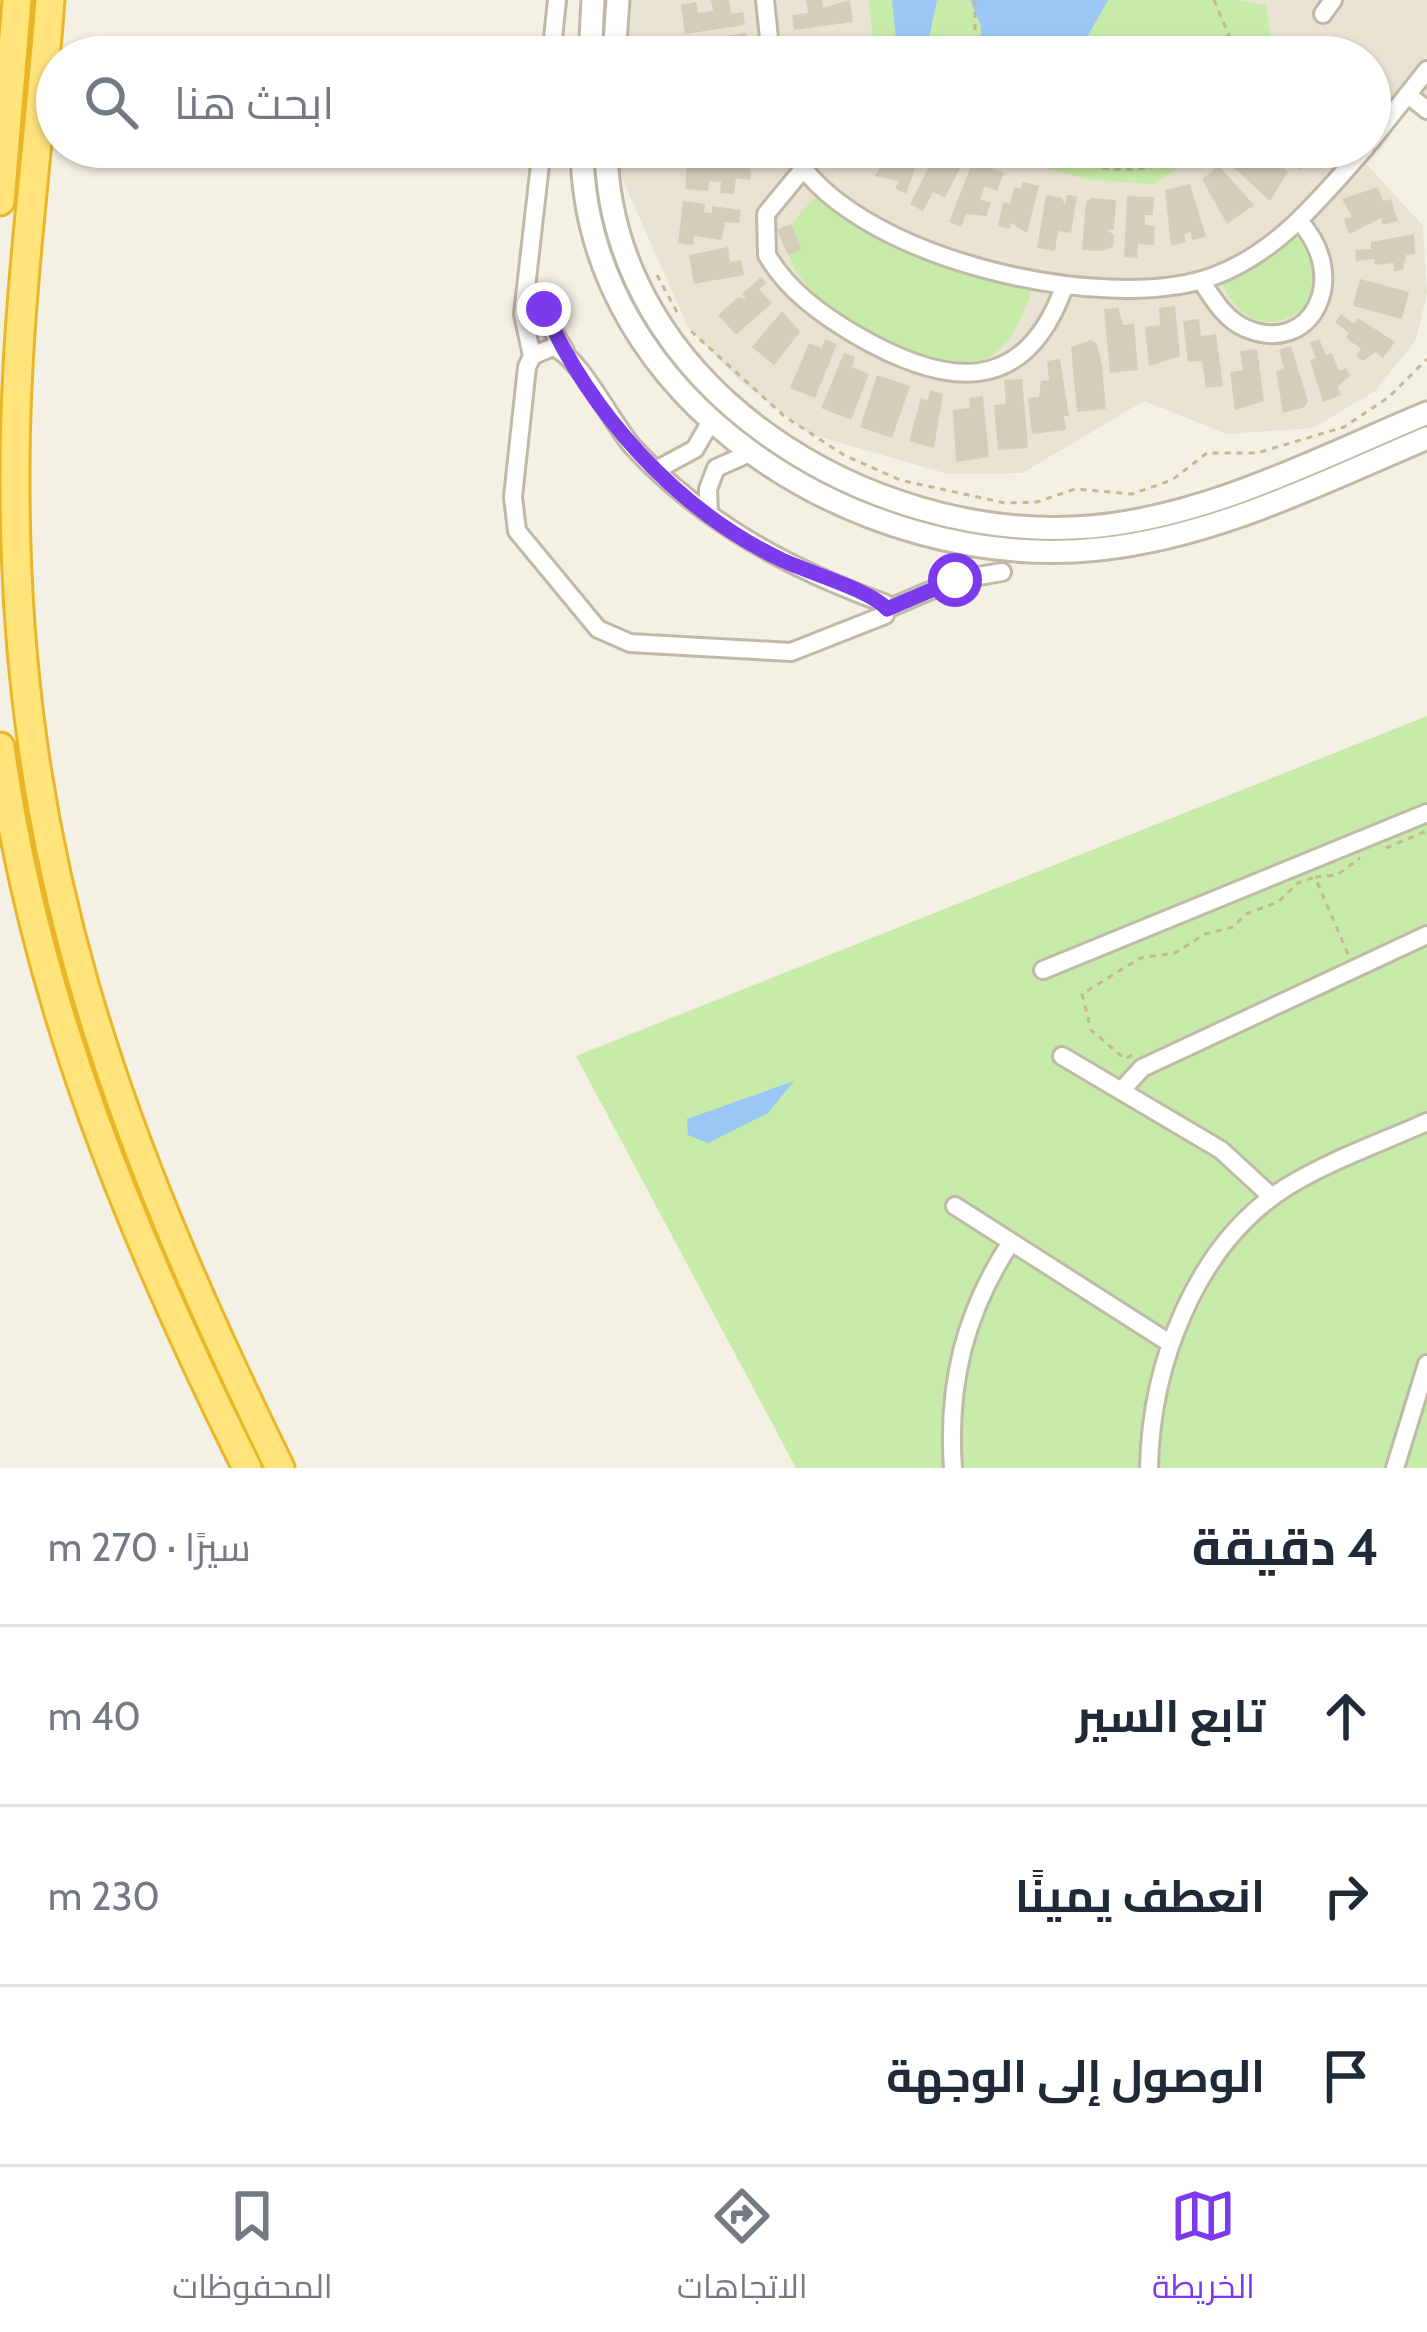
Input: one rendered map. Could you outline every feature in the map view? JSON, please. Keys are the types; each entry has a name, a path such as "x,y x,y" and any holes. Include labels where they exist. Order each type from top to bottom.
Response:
{"highway":[{"path":"0,201 17,0"},
{"path":"47,36 50,0"},
{"path":"36,154 19,340 17,594 40,815 72,955 106,1066 152,1191 280,1468"},
{"path":"0,747 32,923 77,1080 177,1325 248,1468"}],"street":[{"path":"553,36 557,0"},
{"path":"591,36 593,0"},
{"path":"615,36 618,0"},
{"path":"765,0 769,36"},
{"path":"1391,116 1427,70"},
{"path":"1408,95 1427,110"},
{"path":"540,168 523,314 532,356 513,514 525,547 584,618 630,643 805,650 955,580 1002,572"},
{"path":"585,168 591,218 619,295 661,364 712,419 804,488 905,531 971,546 1064,551 1126,546 1216,523 1427,438"},
{"path":"607,168 623,247 650,306 688,359 733,406 787,448 849,484 916,509 1022,528 1123,522 1234,493 1427,413"},
{"path":"1064,287 1035,344 993,370 944,372 894,355 824,314 789,284 767,255 766,214 803,169 848,207 922,246 992,271 1064,287 1143,290 1201,281 1261,253 1299,221 1347,168"},
{"path":"1201,281 1221,310 1245,328 1275,332 1304,321 1322,296 1326,266 1314,238 1299,221"},
{"path":"527,288 613,422 656,470 709,514 776,558 887,609"},
{"path":"532,356 554,347 565,351"},
{"path":"656,470 695,449 712,419"},
{"path":"709,514 708,489 716,469 752,452"},
{"path":"850,590 851,629"},
{"path":"1043,970 1427,813"},
{"path":"1121,1091 1147,1066 1427,935"},
{"path":"1062,1056 1236,1160 1272,1197"},
{"path":"1149,1468 1152,1420 1171,1344 1218,1253 1272,1197 1427,1122"},
{"path":"956,1206 1171,1344"},
{"path":"953,1468 952,1403 959,1355 974,1310 1011,1242"},
{"path":"1395,1468 1427,1364"}],"path":[{"path":"975,0 976,36"},
{"path":"1214,0 1229,36"},
{"path":"652,265 682,323 735,375 804,429 844,455 900,480 1005,503 1037,502 1075,489 1132,494 1172,480 1207,453 1257,453 1344,427 1389,397 1427,359"},
{"path":"1147,1066 1140,1051 1125,1059 1091,1030 1082,994 1140,958 1175,952 1204,934 1233,927 1246,914 1278,902 1298,883 1336,875 1376,850 1407,843 1427,830"},
{"path":"1315,878 1354,967"}],"shaded area":[{"path":"612,0 868,0 872,36 609,36"},
{"path":"1238,0 1427,0 1427,103 1417,97 1391,112 1391,36 1271,36 1266,5"},
{"path":"617,168 1055,168 1155,184 1177,168 1370,168 1423,226 1427,292 1416,340 1375,391 1313,428 1227,434 1144,401 1022,473 948,474 810,434 738,379 688,327"}],"green space":[{"path":"868,0 1238,0 1266,5 1271,36 872,36"},
{"path":"1044,168 1177,168 1155,184 1091,180"},
{"path":"820,194 920,255 1032,291 1008,341 994,354 971,361 940,359 869,332 836,311 809,287 791,262 787,238 796,219"},
{"path":"1295,236 1312,253 1312,299 1300,311 1274,322 1250,317 1222,283"},
{"path":"1427,716 1427,1468 796,1468 576,1056"}],"water":[{"path":"892,0 937,0 929,36 896,36"},
{"path":"970,0 1108,0 1088,36 981,36"},
{"path":"794,1081 768,1113 708,1143 688,1135 687,1119"}],"building":[{"path":"711,0 729,0 731,14 743,12 745,25 685,34 681,5 696,2 698,13 713,11"},
{"path":"806,0 822,0 823,8 850,0 853,22 794,30 792,15 808,13"},
{"path":"687,168 751,168 750,180 736,178 734,194 720,193 721,182 709,181 708,191 685,189"},
{"path":"880,168 915,168 906,194 895,188 899,181 875,176"},
{"path":"928,168 960,168 945,198 933,192 923,211 910,204"},
{"path":"970,168 1004,173 997,191 985,186 980,199 991,203 986,216 966,214 961,227 949,222"},
{"path":"1221,168 1254,205 1227,224 1202,179"},
{"path":"1234,168 1284,168 1288,172 1270,201"},
{"path":"1023,182 1039,186 1027,233 1011,223 1010,229 998,226 1003,202 1010,204 1014,187 1021,189"},
{"path":"1190,184 1206,237 1192,240 1191,232 1184,234 1186,242 1171,246 1165,190"},
{"path":"1378,187 1383,201 1391,199 1398,221 1383,225 1381,218 1349,234 1344,219 1352,217 1342,199"},
{"path":"1046,195 1062,198 1065,205 1067,195 1077,196 1071,233 1058,231 1055,251 1037,248"},
{"path":"1127,196 1154,197 1153,215 1145,215 1145,225 1155,226 1154,245 1138,244 1137,258 1124,257"},
{"path":"1116,200 1114,230 1107,230 1114,235 1113,247 1102,251 1082,250 1086,201"},
{"path":"683,201 705,204 704,212 712,213 712,206 741,210 739,223 725,222 722,240 694,236 693,245 678,243"},
{"path":"791,224 802,249 788,255 777,230"},
{"path":"1414,234 1415,254 1406,255 1403,270 1394,271 1394,263 1375,265 1374,259 1356,261 1355,250 1371,249 1371,242"},
{"path":"728,247 730,262 741,260 744,275 694,284 689,255"},
{"path":"761,277 766,283 759,289 772,303 736,335 718,315 738,297 746,299 742,294"},
{"path":"1360,279 1409,292 1402,319 1353,306"},
{"path":"1175,306 1180,356 1149,366 1145,327 1160,325 1159,308"},
{"path":"1118,308 1123,325 1134,324 1138,370 1110,373 1104,309"},
{"path":"782,311 800,332 774,365 752,347"},
{"path":"1341,314 1354,324 1358,318 1395,342 1383,358 1376,352 1363,361 1356,356 1361,349 1335,322"},
{"path":"1199,319 1201,336 1216,334 1223,386 1206,388 1202,361 1188,362 1183,321"},
{"path":"825,339 837,344 815,398 790,388 809,343 822,348"},
{"path":"1319,339 1326,355 1332,353 1339,371 1346,368 1350,376 1338,386 1341,395 1323,402 1310,360 1316,358 1310,343"},
{"path":"1091,340 1097,343 1102,366 1106,409 1077,412 1071,347"},
{"path":"1291,346 1308,401 1305,407 1283,413 1276,371 1284,368 1279,350"},
{"path":"1257,349 1264,401 1235,410 1230,372 1243,370 1240,351"},
{"path":"844,353 855,357 852,367 869,374 851,420 821,408"},
{"path":"1060,359 1069,416 1064,416 1066,430 1032,434 1028,398 1039,397 1041,381 1049,380 1047,361"},
{"path":"877,375 910,386 892,438 860,427"},
{"path":"1022,379 1028,448 998,450 994,405 1006,404 1004,380"},
{"path":"930,390 943,394 934,448 909,441 921,398 928,400"},
{"path":"983,396 989,457 956,462 953,410 970,408 969,398"}],"route":[{"path":"544,309 594,396 633,447 733,531 776,558 887,609 955,580"}]}
